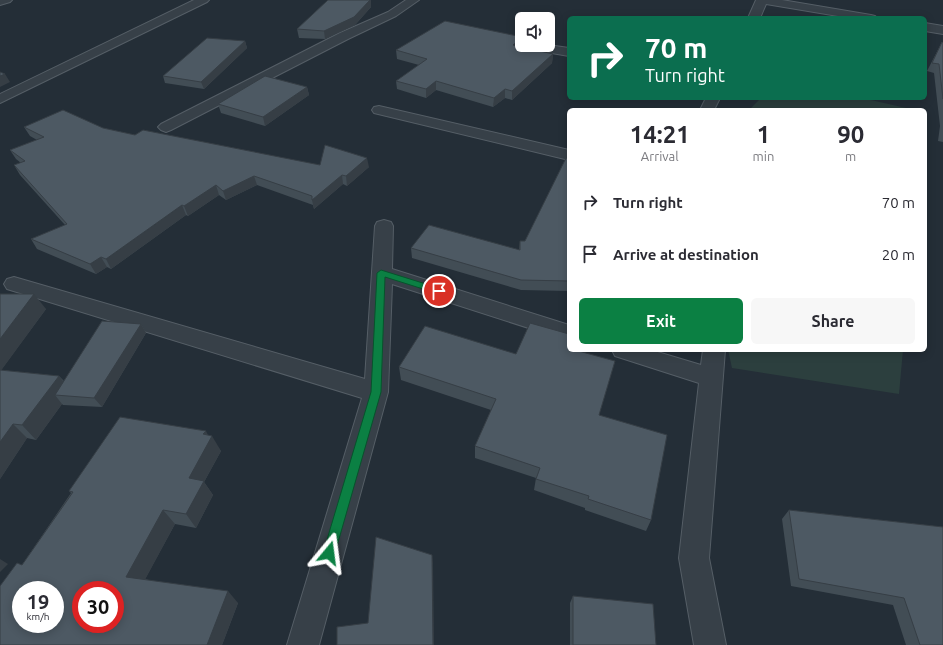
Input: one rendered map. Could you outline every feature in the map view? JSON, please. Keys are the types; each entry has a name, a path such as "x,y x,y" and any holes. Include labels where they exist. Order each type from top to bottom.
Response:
{"street":[{"path":"0,2 6,0"},
{"path":"0,99 203,0"},
{"path":"166,127 344,36 392,14 413,0"},
{"path":"755,16 762,0 859,16"},
{"path":"927,27 943,30"},
{"path":"555,49 567,52"},
{"path":"379,110 567,155"},
{"path":"303,645 376,392 384,226"},
{"path":"381,273 567,332"},
{"path":"14,284 376,392"},
{"path":"630,352 711,378"},
{"path":"710,645 694,558 714,352"}],"green space":[{"path":"759,100 871,100 906,108 751,108"},
{"path":"728,352 903,352 899,394 732,368"}],"building":[{"path":"328,0 370,0 354,17 324,31 297,29"},
{"path":"445,21 515,36 515,43 513,45 515,45 515,52 544,52 553,54 512,91 505,89 494,98 436,81 426,89 396,81 427,59 396,50"},
{"path":"207,38 245,41 201,82 163,76"},
{"path":"942,42 943,99 939,64 932,63"},
{"path":"265,76 307,87 263,117 218,104"},
{"path":"63,110 103,128 135,135 143,130 320,165 325,145 367,158 346,176 342,175 312,200 312,196 254,176 223,191 216,185 184,206 182,205 106,259 101,257 90,264 31,239 67,224 14,165 25,161 10,150 44,137 24,127"},
{"path":"567,158 567,281 521,280 411,248 429,225 520,250 520,241 525,241"},
{"path":"0,294 34,294 0,339"},
{"path":"102,321 141,324 94,398 55,395"},
{"path":"530,323 567,333 567,352 582,352 615,361 599,415 667,435 651,520 588,499 589,496 536,479 540,468 475,446 496,399 399,367 425,326 516,354"},
{"path":"0,370 59,376 22,425 13,424 0,442"},
{"path":"120,417 206,431 203,434 212,436 189,478 204,481 186,514 163,510 126,577 228,591 207,645 0,645 0,586 17,563 22,565 73,492 69,491"},
{"path":"789,510 943,527 943,645 920,645 904,598 799,579"},
{"path":"376,537 432,555 433,645 337,645 337,627 368,623"},
{"path":"573,596 653,604 656,645 573,645"}],"route":[{"path":"329,553 376,392 381,273 439,291"}]}
